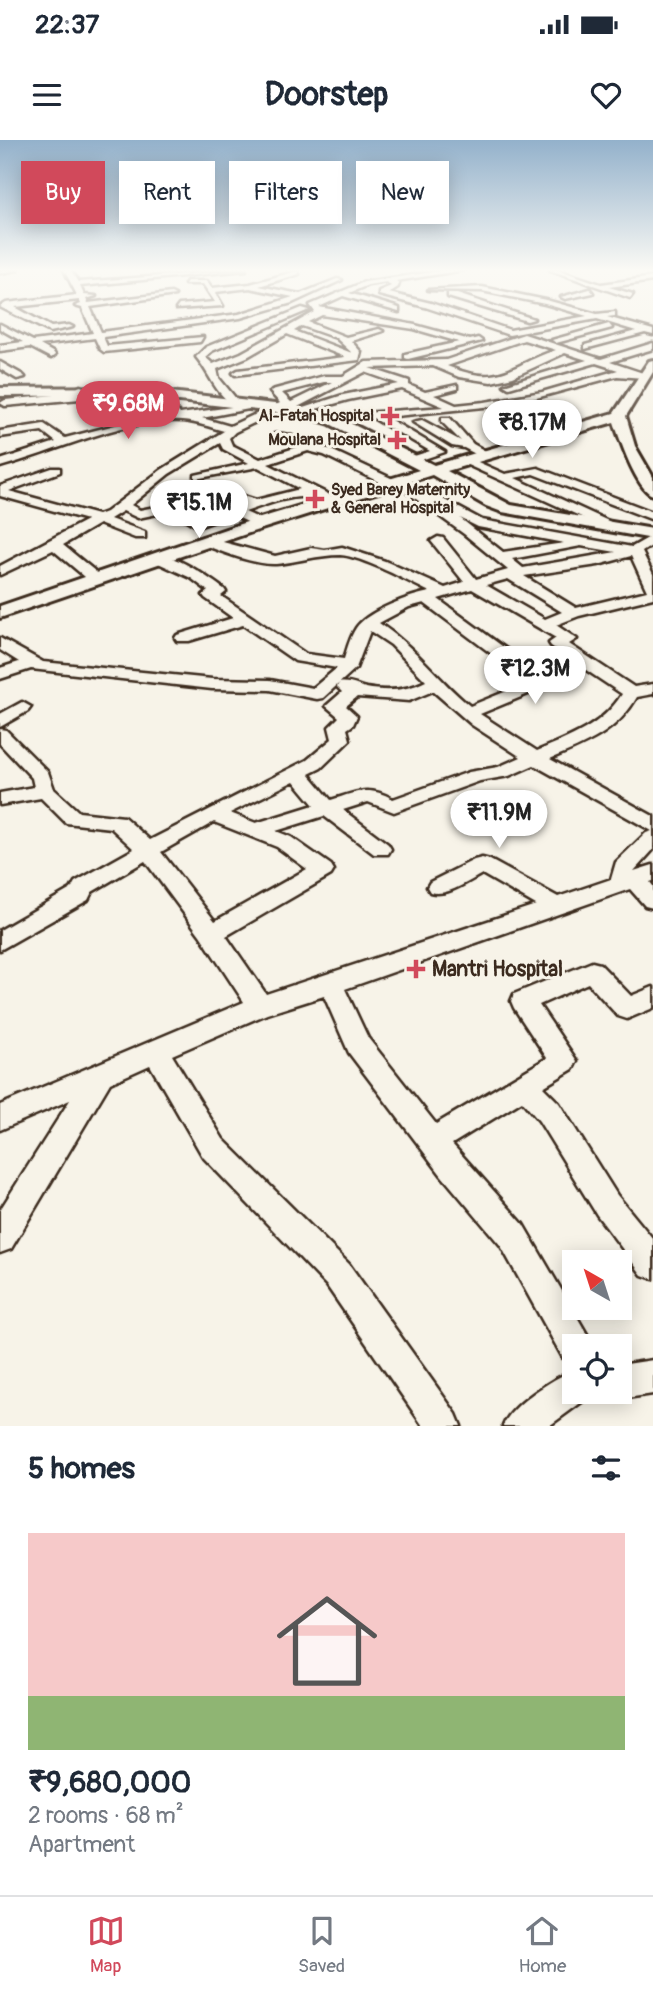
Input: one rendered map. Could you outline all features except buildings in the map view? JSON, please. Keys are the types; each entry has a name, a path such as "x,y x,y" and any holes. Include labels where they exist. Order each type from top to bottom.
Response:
{"main road":[{"path":"0,612 260,524 325,497 394,481 424,465 467,461 487,456 619,416 653,363"},
{"path":"81,389 282,407 324,417 424,465"},
{"path":"1,398 81,389 145,390 311,411 337,418 508,509 653,534"},
{"path":"619,416 628,446 653,490"}],"street":[{"path":"8,330 51,355"},
{"path":"38,331 50,330"},
{"path":"94,330 102,352"},
{"path":"0,337 68,338 124,330"},
{"path":"134,330 141,342"},
{"path":"68,338 78,345 102,352 207,342 248,330"},
{"path":"328,330 348,339 358,352 359,363"},
{"path":"308,338 349,330"},
{"path":"348,339 393,330"},
{"path":"427,330 470,343"},
{"path":"500,330 644,375"},
{"path":"0,571 110,515 165,472 209,443 345,378 379,369 436,364 509,333 524,330"},
{"path":"502,344 558,330"},
{"path":"582,330 588,332"},
{"path":"556,340 595,330"},
{"path":"217,366 286,331 308,338 359,363"},
{"path":"464,331 488,342"},
{"path":"588,347 651,331"},
{"path":"102,352 192,332 207,342"},
{"path":"0,348 20,336"},
{"path":"402,348 451,336"},
{"path":"141,342 207,342"},
{"path":"207,342 200,357 217,366 291,388"},
{"path":"379,369 397,358 470,343 488,342 523,350"},
{"path":"436,364 462,376 492,380 512,387 546,374 653,345"},
{"path":"492,380 508,376 544,356 565,350"},
{"path":"534,353 544,356"},
{"path":"345,378 359,363 379,354"},
{"path":"252,375 302,365 317,357 379,369 406,383 403,386"},
{"path":"0,365 15,374 0,374"},
{"path":"217,366 214,379 233,401"},
{"path":"524,367 579,384"},
{"path":"337,418 500,404 627,370"},
{"path":"262,386 275,392 324,379 345,378 364,386"},
{"path":"311,411 346,397 403,386 456,408"},
{"path":"424,395 454,387"},
{"path":"102,390 124,426"},
{"path":"275,392 282,407"},
{"path":"0,464 63,442 124,426 170,409 186,398"},
{"path":"311,411 442,402"},
{"path":"112,406 225,413 252,406"},
{"path":"140,413 170,409 227,434"},
{"path":"375,415 439,452 424,465"},
{"path":"389,425 467,418"},
{"path":"446,420 468,442 467,445"},
{"path":"418,422 456,444 467,445 487,456"},
{"path":"0,434 44,427 63,442"},
{"path":"227,434 227,447 325,497"},
{"path":"277,435 320,452 325,451 394,481 429,502 500,557 514,573 574,613"},
{"path":"191,436 209,443"},
{"path":"200,477 261,463 309,447"},
{"path":"467,461 611,525"},
{"path":"0,491 56,470"},
{"path":"506,477 534,470 653,516"},
{"path":"0,491 98,519 141,535"},
{"path":"173,506 198,523 301,493 325,497"},
{"path":"123,506 138,514 230,496 256,504"},
{"path":"206,500 218,517"},
{"path":"429,502 435,500 478,523 587,542 636,555 653,568"},
{"path":"234,511 260,524"},
{"path":"0,643 39,667 212,684 270,685 317,694 350,666 362,630 368,623 404,604 514,573 636,555 653,539"},
{"path":"438,541 473,584 569,639 557,643 587,664 631,693 653,689"},
{"path":"208,542 275,561 311,552 325,554 342,551 380,564 442,592"},
{"path":"500,557 587,542"},
{"path":"54,544 96,579"},
{"path":"545,624 653,591 636,555"},
{"path":"161,559 196,575 219,592 210,595 301,658 350,666"},
{"path":"426,597 542,682"},
{"path":"183,638 246,619"},
{"path":"368,623 397,642 468,713 537,759 653,825"},
{"path":"0,674 32,663"},
{"path":"468,713 587,664"},
{"path":"331,682 355,690 409,696 436,683"},
{"path":"0,941 80,894 83,887 214,814 317,762 341,740 338,727 347,721 348,716 335,706 344,696 355,690"},
{"path":"256,831 373,795 387,805 394,806 476,776 502,772 595,733 618,713 631,693"},
{"path":"0,722 22,707"},
{"path":"0,734 41,776 45,791 73,818 117,822 149,851 260,1006"},
{"path":"298,772 327,808 381,849"},
{"path":"0,799 45,791"},
{"path":"211,934 323,870 284,842 214,814"},
{"path":"653,838 624,867 653,900"},
{"path":"438,887 482,865 556,906"},
{"path":"0,1118 260,1006 636,878"},
{"path":"432,1141 565,1059 523,1002 592,971 627,1009 653,997"},
{"path":"331,984 358,1045 432,1141 512,1235 568,1334"},
{"path":"156,1052 213,1148 338,1275 444,1426"},
{"path":"0,1238 100,1076"},
{"path":"525,1086 549,1112 607,1205 653,1264"},
{"path":"632,1380 653,1377"},
{"path":"520,1426 562,1396"}],"place":[{"name":"Al-Fatah Hospital","path":"390,416"},
{"name":"Moulana Hospital","path":"397,440"},
{"name":"Syed Barey Maternity & General Hospital","path":"315,499"},
{"name":"Mantri Hospital","path":"416,969"}]}
